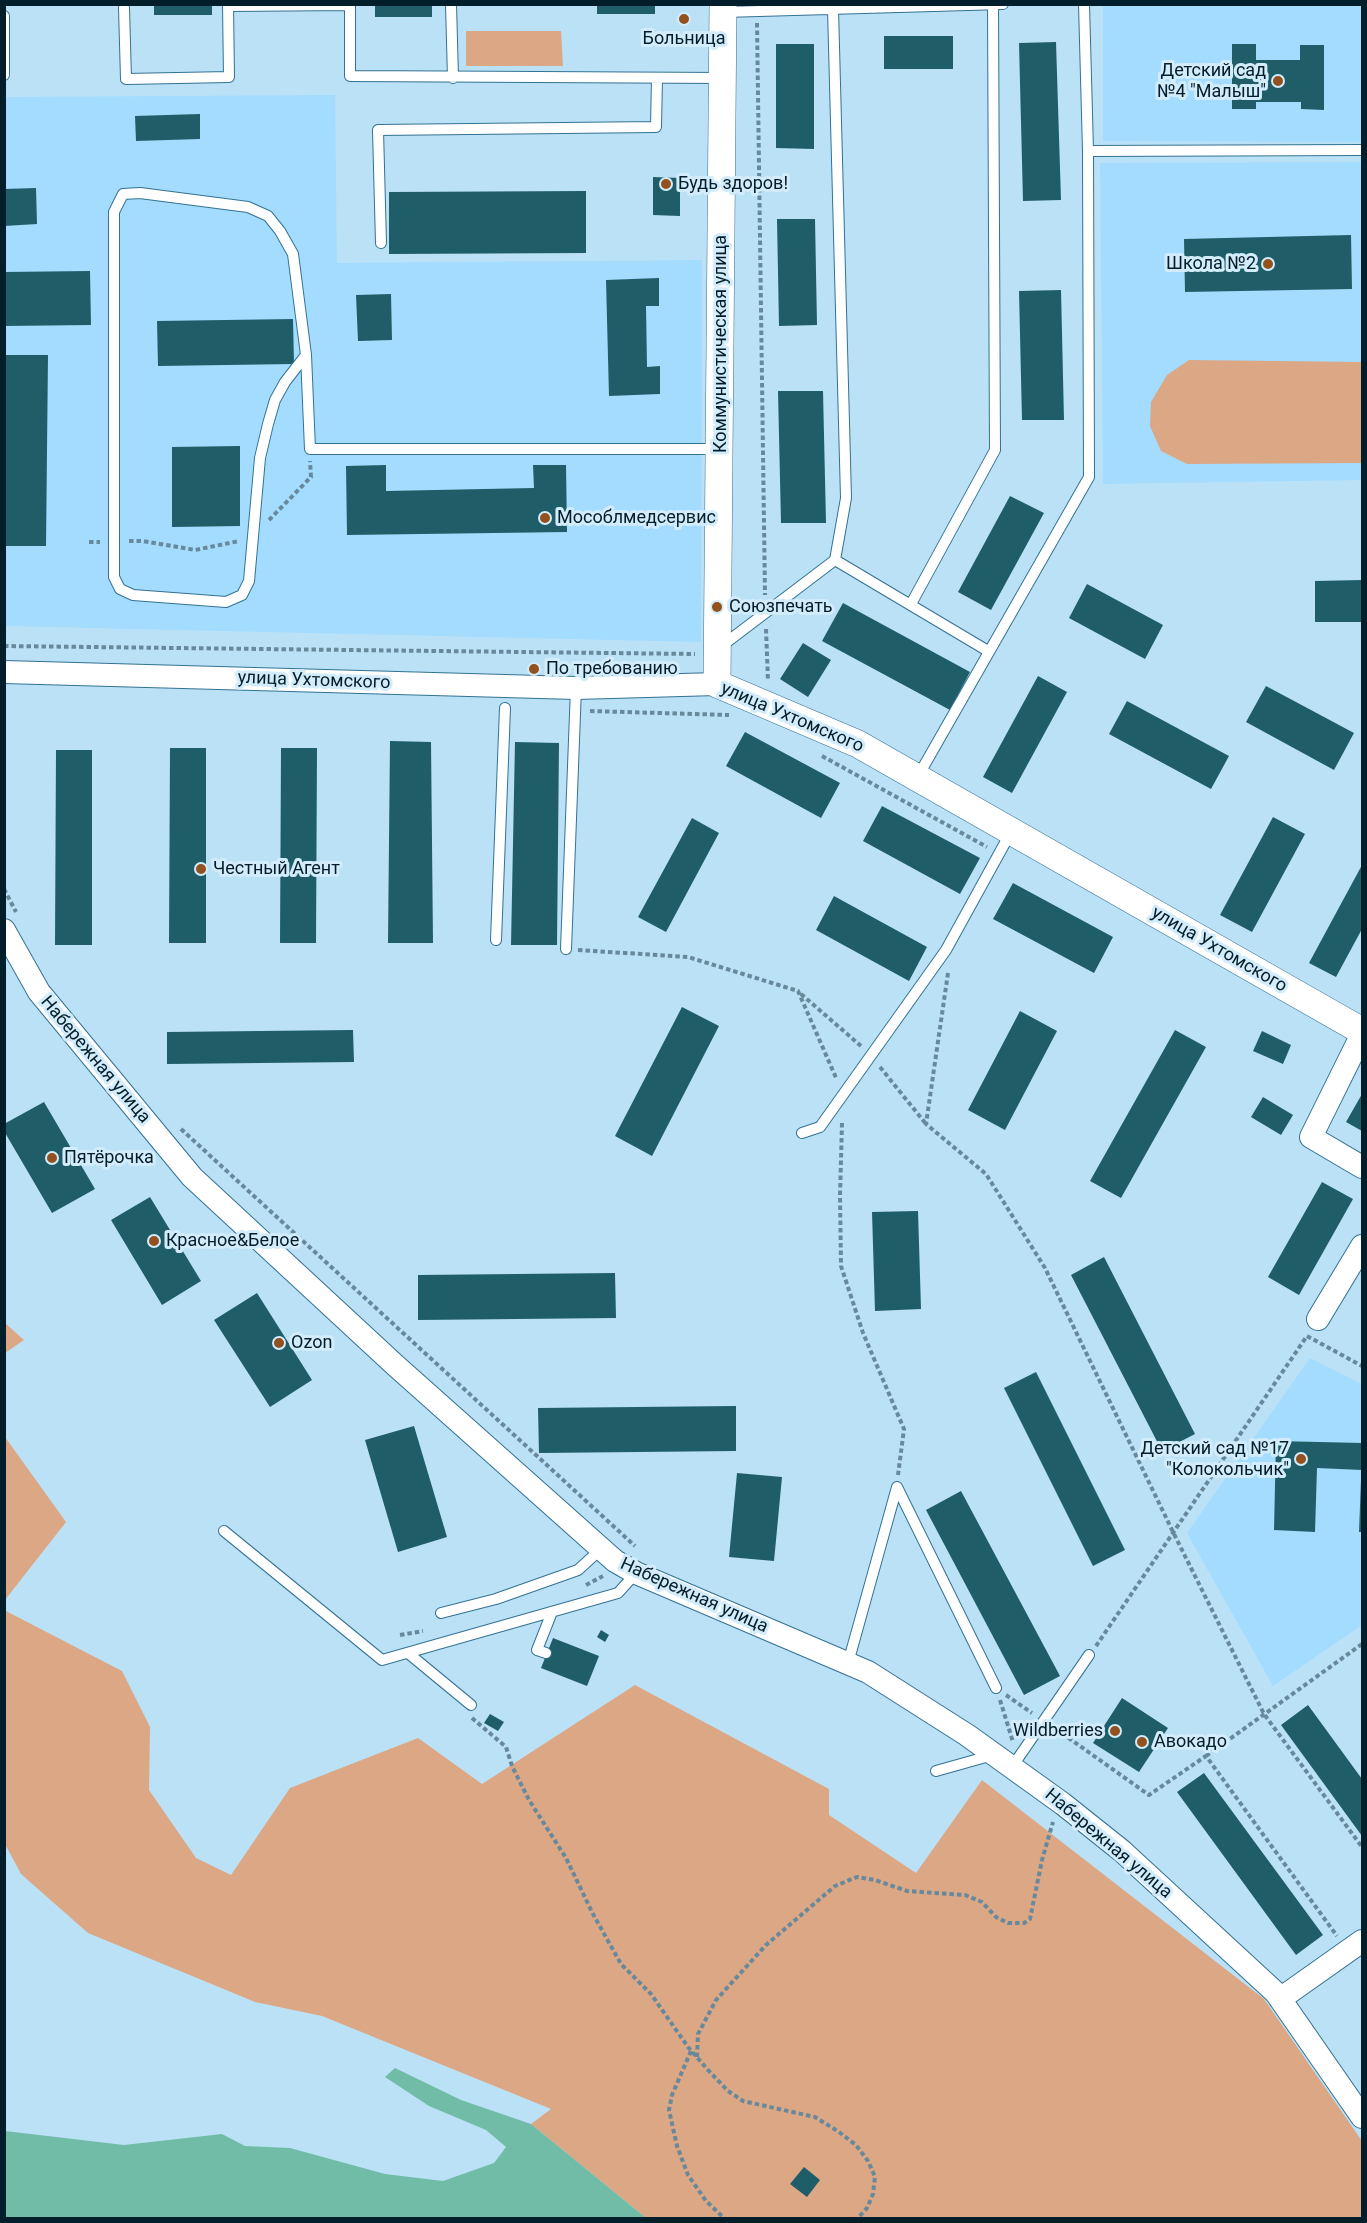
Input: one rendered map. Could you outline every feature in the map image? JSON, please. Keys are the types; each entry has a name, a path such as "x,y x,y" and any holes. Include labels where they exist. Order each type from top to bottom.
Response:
{"street":[{"name":"Коммунистическая улица","path":"717,684 711,652 720,449 723,8"},
{"name":"улица Ухтомского","path":"4,672 576,688 717,684 858,744 1362,1033"},
{"name":"Набережная улица","path":"11,923 39,992 192,1177 395,1365 601,1549 615,1561 639,1563 868,1672 1008,1760 1122,1851 1228,1947 1280,1999 1362,2117"},
{"path":"1362,1033 1311,1137 1362,1167"},
{"path":"1318,1319 1362,1246"},
{"path":"1280,1999 1355,1946"}],"lane":[{"path":"451,4 453,78"},
{"path":"723,8 757,11 1003,4"},
{"path":"917,778 1089,477 1088,151 1084,4"},
{"path":"124,8 126,79 229,77 228,5 350,5 350,76 723,78"},
{"path":"911,604 995,450 993,5"},
{"path":"711,652 835,561 846,498 833,9"},
{"path":"4,16 4,75"},
{"path":"381,243 378,130 656,127 657,78"},
{"path":"1088,151 1362,150"},
{"path":"306,355 285,382 275,400 268,424 259,470 249,581 243,596 225,602 134,596 120,589 114,577 114,212 123,194 248,207 268,216 280,231 293,254 306,355 309,449 720,449"},
{"path":"835,561 988,651"},
{"path":"566,949 576,688"},
{"path":"496,940 505,708"},
{"path":"802,1133 820,1127 946,950 1011,832"},
{"path":"848,1663 897,1487"},
{"path":"897,1487 996,1688"},
{"path":"224,1531 382,1660 618,1593 639,1563"},
{"path":"441,1613 496,1599 578,1570 601,1549"},
{"path":"546,1653 537,1650 552,1612"},
{"path":"408,1653 471,1705"},
{"path":"936,1771 1008,1760 1044,1721 1089,1655"}],"path":[{"path":"757,11 766,680"},
{"path":"89,542 143,541 195,550"},
{"path":"4,646 711,652"},
{"path":"4,889 11,923"},
{"path":"566,949 688,957 798,991 843,1095 840,1196 841,1266 863,1334 903,1429 897,1487"},
{"path":"948,972 926,1124 986,1174 1045,1268 1173,1533 1264,1714 1362,1847"},
{"path":"173,1121 639,1563"},
{"path":"1089,1655 1307,1336 1362,1366"},
{"path":"996,1688 1149,1795 1362,1644"},
{"path":"996,1688 1008,1760"},
{"path":"1206,1756 1355,1946"},
{"path":"514,1770 529,1800 566,1858 593,1914 621,1964 651,1994 697,2058 728,2091 743,2101 815,2117 856,2145 868,2161 875,2177 873,2194 867,2208 858,2218"},
{"path":"697,2058 698,2034 716,2000 766,1945 835,1886 857,1877 875,1880 907,1891 964,1895 982,1902 996,1917 1008,1923 1024,1923 1030,1919 1051,1826 1063,1804"},
{"path":"691,2051 672,2095 669,2110 676,2146 688,2175 706,2201 723,2218"}],"shaded area":[{"path":"1103,5 1362,5 1362,142 1103,141"},
{"path":"466,31 561,31 563,66 466,66"},
{"path":"335,95 337,263 702,260 701,642 5,626 5,97"},
{"path":"1362,162 1362,480 1103,484 1100,163"},
{"path":"1189,360 1362,362 1362,463 1187,464 1161,451 1150,426 1151,402 1167,375"},
{"path":"5,1323 24,1340 4,1353"},
{"name":"Детский сад №17 \"Колокольчик\"","path":"1310,1358 1362,1384 1362,1625 1273,1686 1187,1533"},
{"path":"5,1437 66,1522 4,1600"},
{"path":"4,1610 122,1671 150,1727 149,1790 196,1858 231,1875 290,1788 418,1738 482,1784 635,1685 829,1789 829,1815 916,1873 982,1780 1264,1999 1362,2141 1362,2218 646,2218 531,2124 551,2109 322,2016 255,2002 88,1933 21,1874 5,1844"},
{"path":"395,2068 461,2100 531,2124 646,2218 5,2218 5,2131 124,2145 222,2134 245,2146 290,2148 385,2174 443,2181 494,2163 506,2147 486,2130 429,2106 385,2077"}],"building":[{"path":"154,4 212,4 212,15 154,15"},
{"path":"375,4 432,4 432,17 375,17"},
{"path":"597,4 655,4 655,14 597,14"},
{"path":"884,36 953,36 953,69 884,69"},
{"path":"1056,42 1061,200 1023,201 1019,43"},
{"path":"776,44 814,44 814,149 776,148"},
{"name":"Детский сад №4 \"Малыш\"","path":"1232,44 1256,44 1256,60 1300,60 1300,45 1324,45 1324,110 1301,109 1301,102 1256,102 1256,109 1232,109"},
{"path":"200,114 200,139 136,141 135,116"},
{"path":"653,177 680,178 680,216 653,215"},
{"path":"36,188 37,224 4,226 4,189"},
{"path":"586,191 586,253 389,254 389,192"},
{"path":"777,219 815,219 817,325 779,326"},
{"name":"Школа №2","path":"1351,235 1352,289 1185,292 1184,239"},
{"path":"90,271 91,325 4,326 4,272"},
{"path":"659,278 659,306 646,306 647,367 660,366 660,394 609,396 606,280"},
{"path":"1061,290 1064,420 1022,420 1019,291"},
{"path":"391,294 392,340 358,341 356,295"},
{"path":"293,319 294,364 158,366 157,321"},
{"path":"4,355 48,355 46,546 4,546"},
{"path":"778,391 823,391 826,523 781,523"},
{"path":"240,446 240,526 172,527 172,447"},
{"path":"386,465 386,491 534,488 533,465 566,465 567,532 347,535 346,466"},
{"path":"1010,496 1044,513 991,610 958,592"},
{"path":"1362,580 1362,622 1315,622 1315,581"},
{"path":"1087,584 1163,625 1145,659 1069,618"},
{"path":"843,603 970,672 950,710 822,641"},
{"path":"803,643 831,660 808,697 780,679"},
{"path":"1038,676 1067,692 1012,793 983,777"},
{"path":"1266,686 1354,733 1334,770 1246,722"},
{"path":"1127,701 1229,756 1211,789 1109,734"},
{"path":"745,732 840,783 821,818 726,766"},
{"path":"390,741 431,742 433,943 388,943"},
{"path":"515,742 559,743 557,945 511,945"},
{"path":"170,748 206,748 206,943 169,943"},
{"path":"281,748 317,748 316,943 280,943"},
{"path":"56,750 92,750 92,945 55,945"},
{"path":"882,806 980,858 960,894 863,841"},
{"path":"1273,817 1305,834 1252,932 1220,915"},
{"path":"692,818 719,833 666,932 638,917"},
{"path":"1362,865 1362,929 1336,977 1309,963"},
{"path":"1013,883 1113,937 1094,973 993,919"},
{"path":"834,896 927,947 909,981 816,930"},
{"path":"682,1007 719,1026 652,1156 615,1136"},
{"path":"1020,1011 1057,1031 1005,1130 968,1110"},
{"path":"353,1030 354,1062 167,1064 167,1032"},
{"path":"1175,1030 1206,1047 1121,1198 1090,1181"},
{"path":"1262,1031 1291,1045 1283,1064 1253,1051"},
{"path":"1362,1094 1362,1131 1346,1122"},
{"path":"1263,1097 1293,1115 1281,1135 1251,1117"},
{"path":"44,1102 95,1189 52,1213 4,1131 4,1124"},
{"path":"1322,1182 1353,1199 1299,1295 1268,1277"},
{"path":"150,1197 201,1281 162,1305 111,1220"},
{"path":"918,1211 921,1309 875,1311 872,1212"},
{"path":"1104,1257 1195,1434 1162,1451 1071,1275"},
{"path":"615,1273 616,1318 418,1320 418,1275"},
{"path":"257,1293 312,1380 270,1407 214,1320"},
{"path":"1036,1372 1125,1550 1093,1566 1004,1388"},
{"path":"736,1406 736,1451 539,1453 538,1408"},
{"path":"414,1426 447,1537 398,1552 365,1440"},
{"path":"1276,1441 1362,1443 1362,1470 1317,1468 1315,1532 1274,1530"},
{"path":"737,1473 782,1477 774,1561 729,1557"},
{"path":"1361,1480 1362,1532 1359,1532"},
{"path":"961,1491 1060,1676 1024,1695 926,1510"},
{"path":"601,1630 609,1635 605,1642 597,1637"},
{"path":"553,1638 599,1656 587,1686 541,1668"},
{"path":"1122,1698 1168,1728 1139,1772 1093,1743"},
{"path":"1308,1705 1362,1779 1362,1836 1281,1725"},
{"path":"490,1714 504,1722 498,1731 484,1723"},
{"path":"1204,1773 1323,1935 1296,1955 1177,1792"},
{"path":"804,2167 820,2180 807,2197 790,2184"}],"place":[{"name":"Больница","path":"684,19"},
{"name":"Детский сад №4 \"Малыш\"","path":"1278,81"},
{"name":"Будь здоров!","path":"666,184"},
{"name":"Школа №2","path":"1268,264"},
{"name":"Мособлмедсервис","path":"545,518"},
{"name":"Союзпечать","path":"717,607"},
{"name":"По требованию","path":"534,669"},
{"name":"Честный Агент","path":"201,869"},
{"name":"Пятёрочка","path":"52,1158"},
{"name":"Красное&Белое","path":"154,1241"},
{"name":"Ozon","path":"279,1343"},
{"name":"Детский сад №17 \"Колокольчик\"","path":"1301,1459"},
{"name":"Wildberries","path":"1115,1731"},
{"name":"Авокадо","path":"1142,1742"}]}
